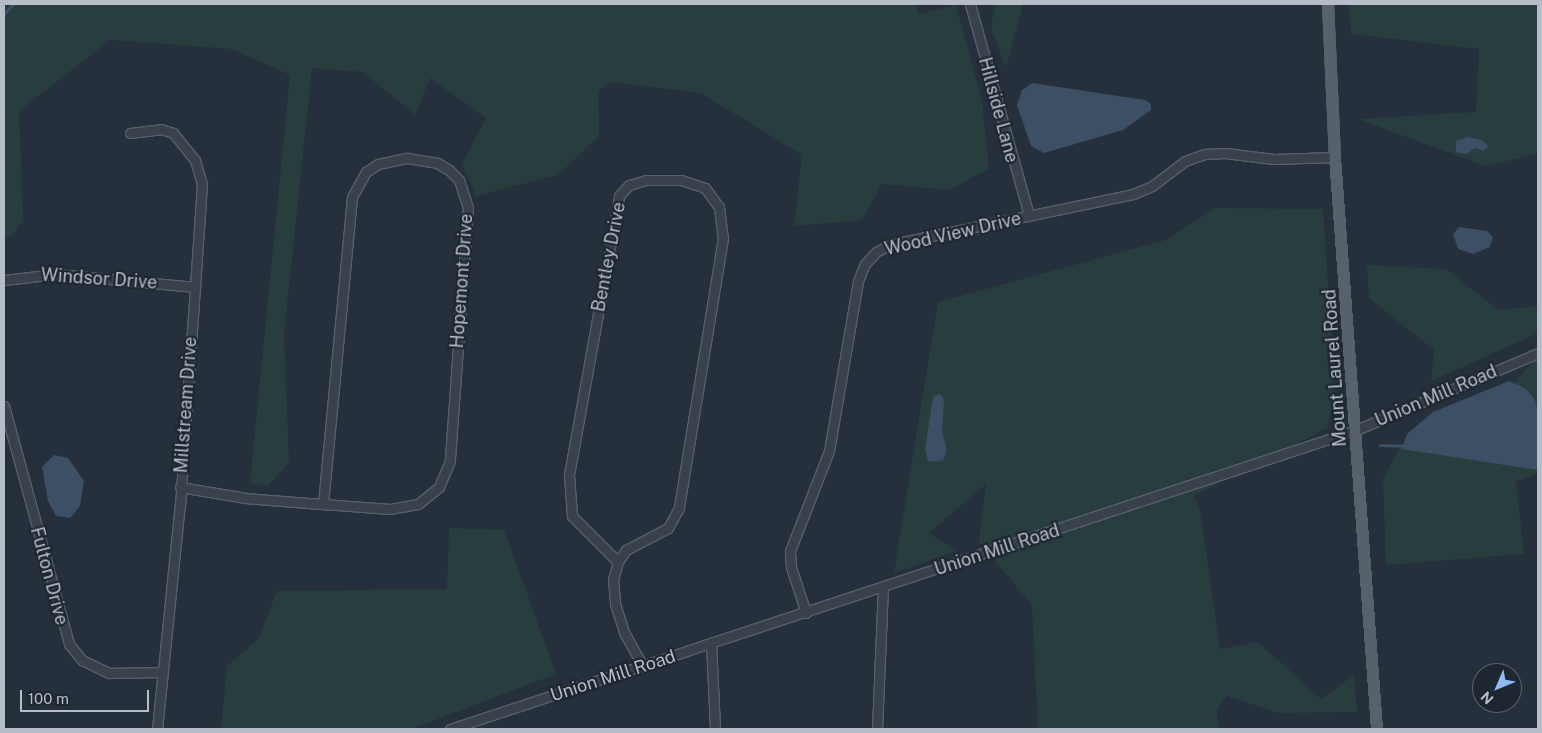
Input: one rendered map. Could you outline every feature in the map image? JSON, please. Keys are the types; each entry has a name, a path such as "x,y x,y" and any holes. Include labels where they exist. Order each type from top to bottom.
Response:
{"main road":[{"name":"Mount Laurel Road","path":"1328,4 1335,157 1377,729"}],"street":[{"name":"Hillside Lane","path":"970,4 1029,216"},
{"name":"Millstream Drive","path":"130,132 161,129 174,133 195,160 203,197 180,487 157,729"},
{"name":"Wood View Drive","path":"806,613 791,567 790,551 829,451 855,297 865,264 876,252 892,244 1142,191 1185,161 1204,154 1225,152 1274,158 1335,157"},
{"name":"Hopemont Drive","path":"180,487 246,498 323,504 404,508 429,497 446,475 452,446 468,207 459,180 437,163 407,158 378,164 357,184 352,198 323,504"},
{"name":"Bentley Drive","path":"646,180 681,180 698,184 711,193 719,207 723,230 689,450 679,508 673,522 668,528 626,550 618,562 572,516 569,475 619,196 629,185 646,180"},
{"name":"Windsor Drive","path":"4,280 56,274 195,286"},
{"name":"Union Mill Road","path":"450,729 883,588 1356,430 1538,353"},
{"name":"Fulton Drive","path":"4,406 68,644 82,660 109,672 162,672"},
{"path":"618,562 613,579 614,604 626,634 643,666"},
{"path":"877,729 883,588"},
{"path":"711,643 716,729"}],"green space":[{"path":"4,4 915,4 919,14 956,5 982,100 989,169 949,190 882,184 862,220 794,226 802,155 701,93 610,82 598,91 599,136 558,175 476,196 462,164 486,118 430,78 415,115 363,72 312,68 284,334 289,463 268,486 250,483 290,75 232,49 110,40 19,111 23,221 12,236 4,237"},
{"path":"995,4 1023,4 1006,68 991,28"},
{"path":"1349,4 1538,4 1538,153 1486,166 1357,119 1476,112 1479,49 1351,34"},
{"path":"1215,208 1323,209 1335,391 1327,428 1194,496 1200,510 1220,649 1258,642 1321,699 1354,675 1357,712 1278,713 1227,696 1217,710 1219,729 1038,729 1032,605 979,542 986,484 929,533 956,551 894,573 938,302 1166,240"},
{"path":"1367,265 1446,269 1498,310 1538,306 1538,333 1431,381 1434,350 1369,298"},
{"path":"1538,356 1538,474 1516,481 1524,554 1386,565 1383,479 1403,442 1502,395"},
{"path":"449,528 504,530 556,674 411,729 221,729 227,666 259,638 277,591 447,589"}],"water":[{"path":"1032,83 1145,100 1151,104 1151,110 1123,130 1044,153 1031,146 1017,105 1022,90"},
{"path":"1467,137 1482,140 1488,146 1484,151 1475,148 1467,154 1456,152 1456,141"},
{"path":"1459,227 1487,231 1493,237 1490,247 1473,254 1458,249 1453,234"},
{"path":"1509,381 1526,389 1535,400 1538,412 1538,470 1402,449 1407,434 1433,412"},
{"path":"940,394 944,400 942,432 947,450 943,460 936,462 928,461 925,449 933,397"},
{"path":"54,455 68,458 84,481 80,506 70,518 56,516 48,501 42,467"}],"waterway":[{"path":"4,14 13,4"},
{"path":"1380,445 1403,446"}]}
